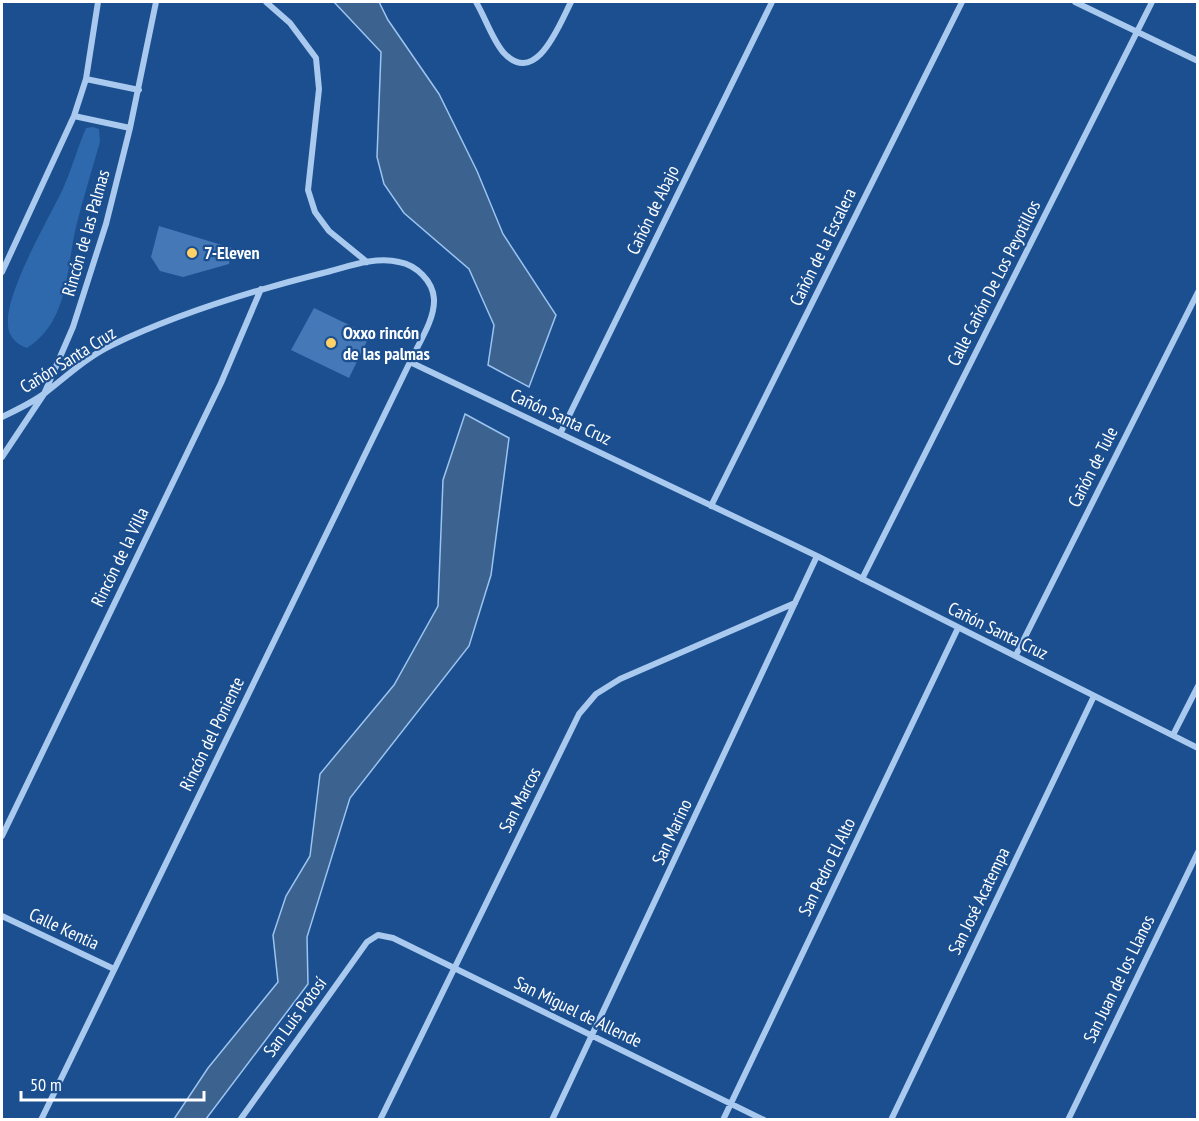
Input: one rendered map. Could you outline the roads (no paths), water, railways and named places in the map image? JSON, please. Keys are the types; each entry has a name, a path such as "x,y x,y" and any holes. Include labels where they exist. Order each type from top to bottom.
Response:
{"street":[{"path":"2,272 74,116 86,79 98,2"},
{"name":"Rincón de las Palmas","path":"2,458 44,394 77,315 106,224 139,90 156,2"},
{"path":"266,2 290,23 316,58 320,89 308,190 315,212 329,231 367,261"},
{"path":"476,2 503,51 513,60 527,62 539,58 547,50 571,2"},
{"name":"Cañón de Abajo","path":"561,432 772,2"},
{"name":"Cañón de la Escalera","path":"711,506 962,2"},
{"path":"1075,2 1197,61"},
{"name":"Calle Cañón De Los Peyotillos","path":"862,579 1152,2"},
{"path":"86,79 139,90"},
{"path":"74,116 130,128"},
{"name":"Cañón Santa Cruz","path":"2,417 44,394 76,368 111,346 187,314 261,289 367,261 399,261 417,270 429,283 434,297 433,312 410,362 817,556 1197,748"},
{"name":"Rincón de la Villa","path":"2,836 221,382 261,289"},
{"name":"Cañón de Tule","path":"1016,656 1197,292"},
{"name":"Rincón del Poniente","path":"41,1119 410,362"},
{"name":"San Marino","path":"552,1119 817,556"},
{"name":"San Marcos","path":"380,1119 579,714 596,694 620,679 795,603"},
{"name":"San Pedro El Alto","path":"723,1119 958,628"},
{"path":"1173,735 1197,686"},
{"name":"San José Acatempa","path":"891,1119 1094,696"},
{"name":"San Juan de los Llanos","path":"1068,1119 1197,852"},
{"name":"Calle Kentia","path":"2,916 114,969"},
{"name":"San Miguel de Allende","path":"378,935 393,938 764,1119"},
{"name":"San Luis Potosí","path":"240,1119 367,942 378,935"}],"place":[{"name":"7-Eleven","path":"192,253"},
{"name":"Oxxo rincón de las palmas","path":"331,343"}]}
